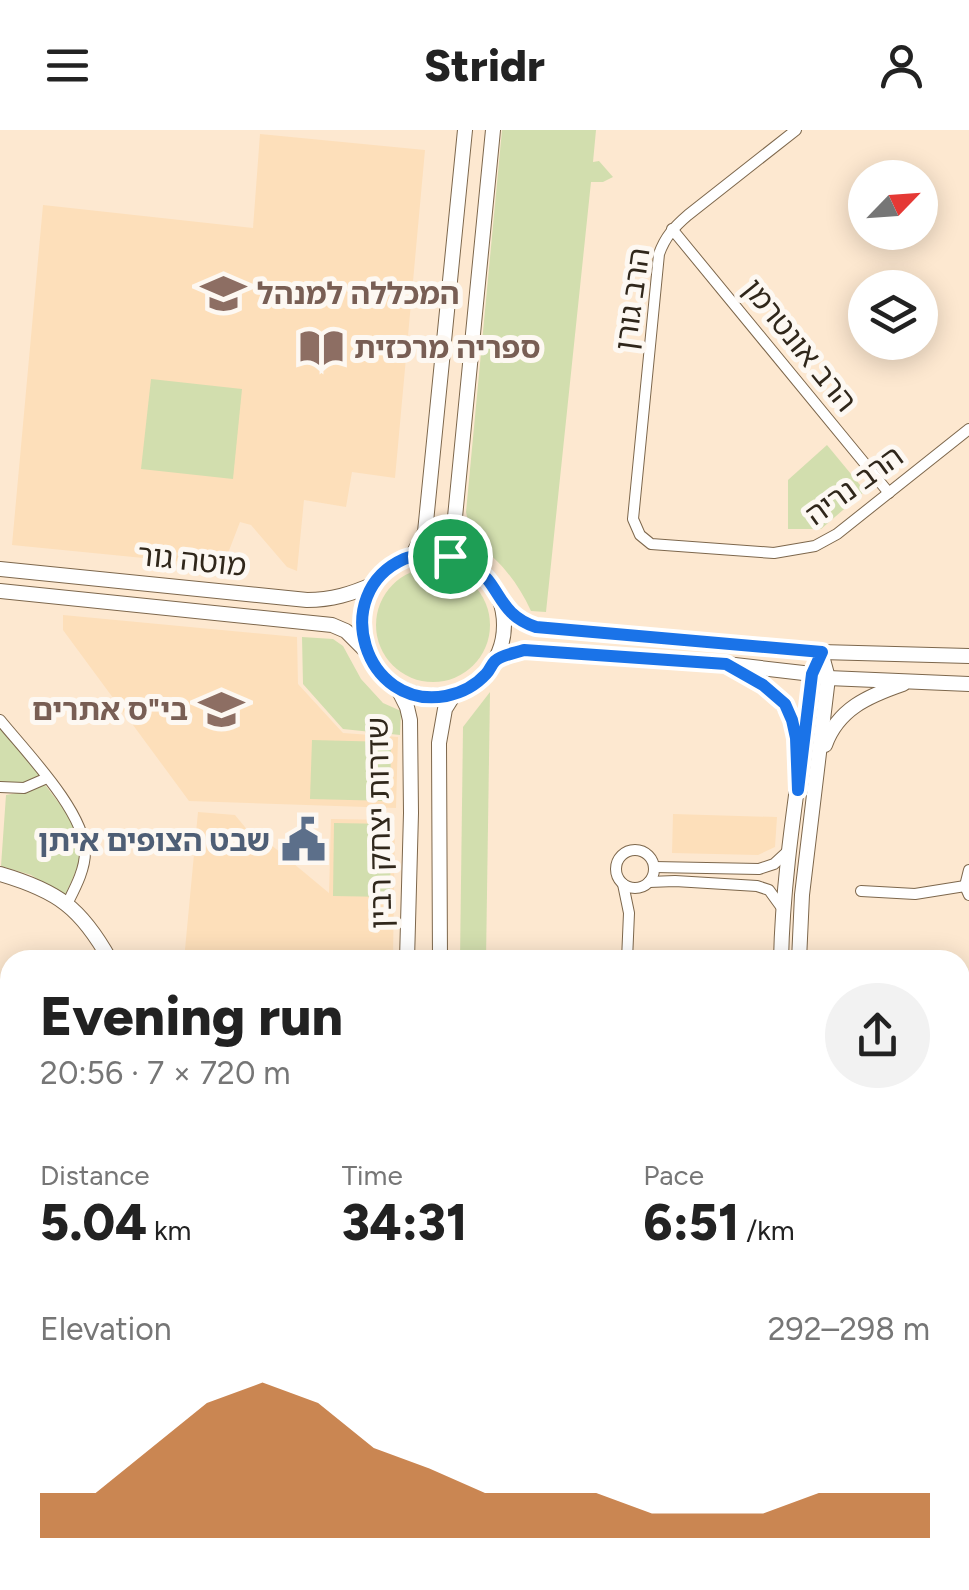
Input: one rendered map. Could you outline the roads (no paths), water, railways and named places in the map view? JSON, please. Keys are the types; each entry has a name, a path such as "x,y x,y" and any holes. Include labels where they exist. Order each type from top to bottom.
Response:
{"main road":[{"path":"411,558 425,532 464,130"},
{"path":"465,562 458,552 455,517 494,130"},
{"path":"499,597 504,629 496,659 478,682 448,696 426,697 406,692 388,681 366,652 363,610 375,584 403,560 426,554 450,556 472,565 488,580 514,617 536,627 822,652 969,656"},
{"name":"מוטה גור","path":"0,568 307,600 328,600 375,584"},
{"name":"מוטה גור","path":"0,591 332,625 346,631 366,652"},
{"path":"496,659 524,650 726,664 828,678 969,684"},
{"path":"782,950 788,852 812,674 822,652"},
{"path":"800,950 802,895 828,678 822,652"},
{"path":"726,664 763,685 785,704 796,738 798,790"},
{"path":"818,764 828,737 845,712 868,698 910,682"},
{"name":"שדרות יצחק רבין","path":"397,687 410,720 407,950"},
{"name":"שדרות יצחק רבין","path":"440,950 439,743 445,709 455,693"},
{"path":"0,874 38,886 67,904 87,922 104,950"}],"street":[{"name":"הרב גורן","path":"640,535 633,519 657,273 664,241 672,229 796,130"},
{"name":"הרב אונטרמן","path":"672,229 888,493"},
{"name":"הרב נריה","path":"640,535 651,544 774,553 815,546 837,534 969,429"},
{"path":"0,720 70,808 80,828 85,852 78,883 67,904"},
{"path":"0,788 24,788 47,778"},
{"path":"627,950 629,913 616,866 622,855 634,850 644,853 654,867 629,913"},
{"path":"654,867 759,869 774,864 788,852"},
{"path":"861,891 916,894 967,890 969,870"},
{"path":"623,884 675,881 757,886 769,890 782,908"},
{"path":"36,1590 67,1590"}],"place":[{"name":"המכללה למנהל","path":"224,293"},
{"name":"ספריה מרכזית","path":"321,347"},
{"name":"בי\"ס אתרים","path":"221,709"},
{"name":"שבט הצופים איתן","path":"303,840"}]}
